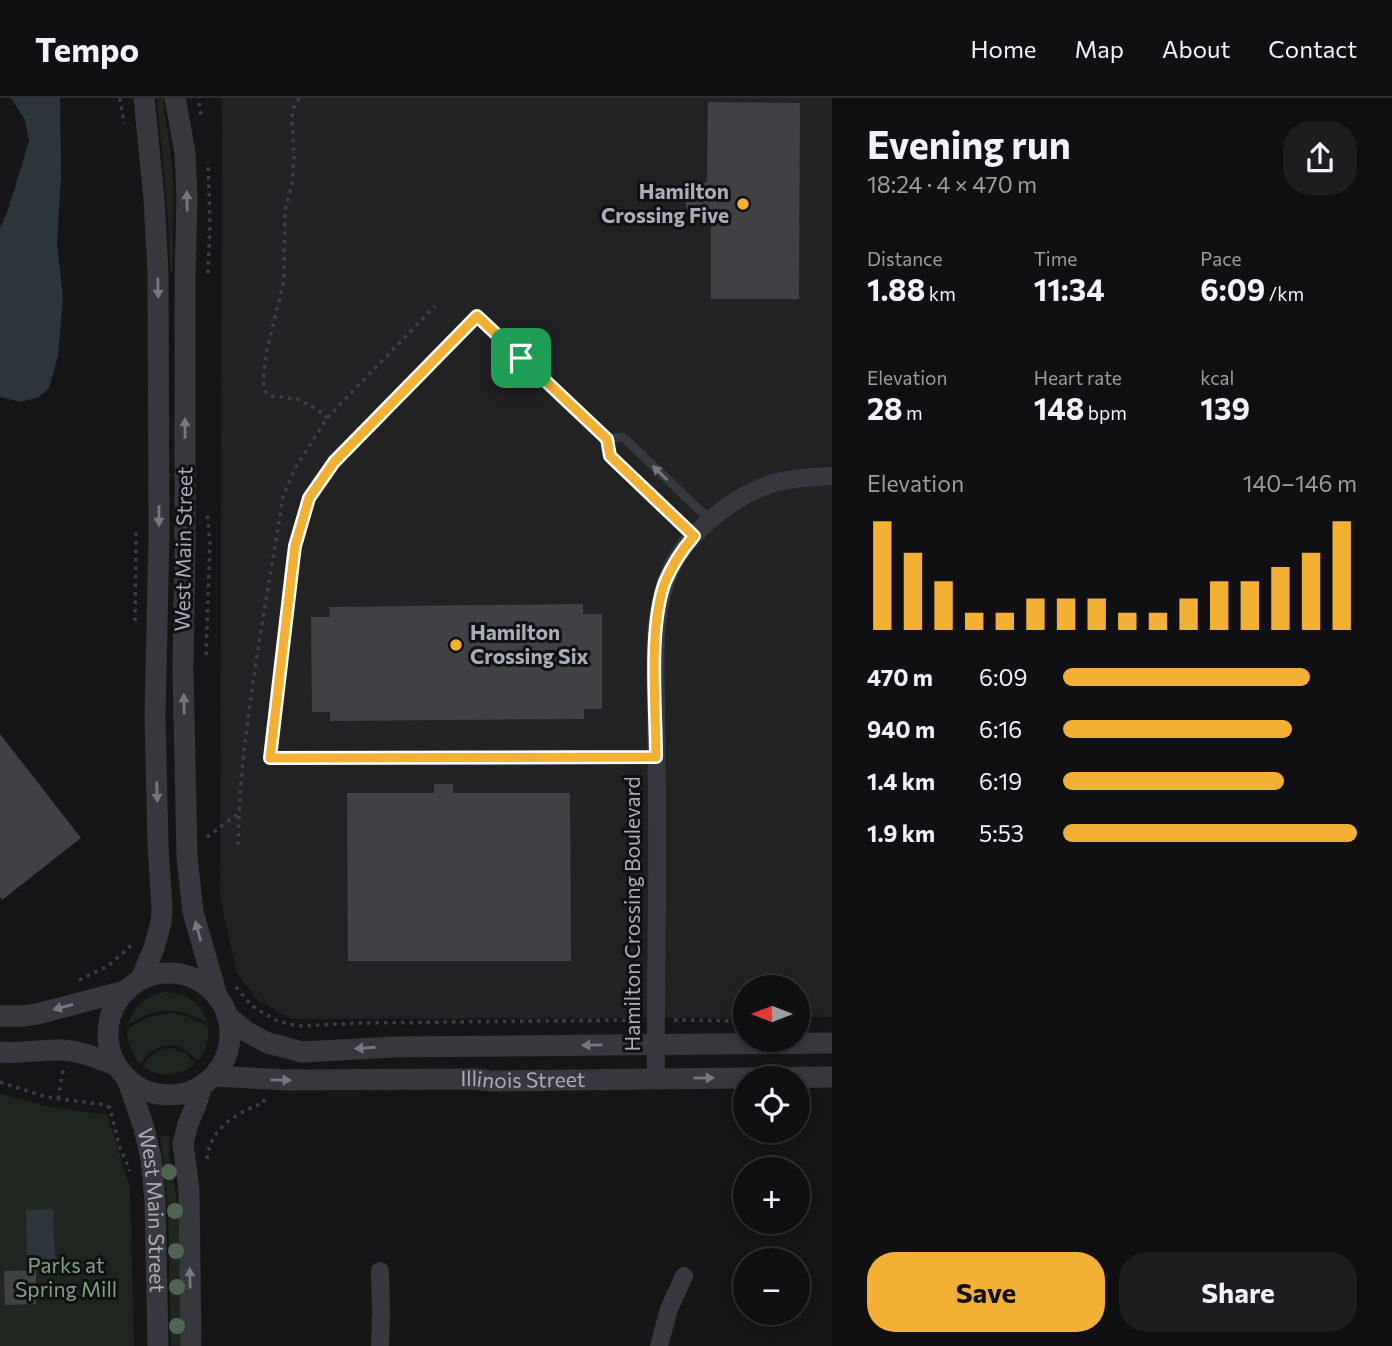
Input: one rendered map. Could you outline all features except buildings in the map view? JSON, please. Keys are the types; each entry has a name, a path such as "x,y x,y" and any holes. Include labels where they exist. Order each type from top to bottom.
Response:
{"street":[{"name":"West Main Street","path":"133,985 154,948 162,922 155,716 159,536 159,308 154,199 144,98"},
{"name":"West Main Street","path":"175,98 185,152 187,198 183,669 187,857 193,912 217,996"},
{"name":"Hamilton Crossing Boulevard","path":"656,1079 655,662 659,608 664,584 674,563 709,519 749,493 772,484 800,478 832,476"},
{"path":"0,1016 37,1014 133,985 153,975 167,973 195,979 206,985 217,996 229,1026 228,1048 220,1068 208,1080 190,1091 175,1094 153,1093 140,1087 122,1072 88,1055 66,1050 0,1052"},
{"path":"122,1072 110,1052 108,1028 116,1003 133,985"},
{"name":"Illinois Street","path":"227,1016 268,1044 302,1052 395,1047 832,1043"},
{"name":"West Main Street","path":"122,1072 144,1128 151,1158 155,1201 158,1346"},
{"name":"Illinois Street","path":"208,1080 491,1081 832,1077"},
{"name":"West Main Street","path":"191,1346 189,1190 183,1144 188,1124 208,1080"},
{"path":"380,1271 380,1346"},
{"path":"659,1346 669,1309 684,1276"}],"lane":[{"path":"656,757 270,758 295,546 309,498 334,462 477,316 607,439 610,456 694,536"},
{"path":"607,439 623,437 709,519"}],"path":[{"path":"120,98 125,132"},
{"path":"299,98 292,117 294,158 292,184 285,211 284,281 263,381 270,396 298,399 327,418"},
{"path":"238,845 239,813"},
{"path":"78,981 108,965 134,942"},
{"path":"236,986 250,1005 278,1021 298,1026 361,1023 733,1021"},
{"path":"58,1099 63,1070"},
{"path":"0,1082 58,1099 106,1105 110,1108 119,1145"},
{"path":"211,1142 234,1116 264,1103"}],"shaded area":[{"path":"11,98 60,98 61,177 57,243 63,298 58,356 49,388 39,397 21,402 0,397 0,228 29,141 25,120"},
{"path":"222,98 832,98 832,1017 810,1017 810,975 733,975 733,1018 291,1019 256,999 236,971 220,895"},
{"path":"53,1209 55,1259 27,1259 26,1210"}],"green space":[{"path":"157,98 163,98 173,173 173,272 170,272"},
{"path":"166,992 181,994 193,1000 202,1010 208,1024 177,1011 168,1011 149,1014 128,1025 141,1003"},
{"path":"173,1013 190,1017 208,1027 206,1045 201,1057 198,1061 189,1052 172,1045 154,1050 140,1064 130,1048 127,1029 148,1017"},
{"path":"170,1048 186,1053 195,1064 176,1074 155,1073 142,1066 154,1054"},
{"name":"Parks at Spring Mill","path":"0,1093 53,1107 107,1114 130,1188 134,1346 0,1346"},
{"path":"169,1136 178,1211 182,1346 171,1346 168,1215 160,1137"}],"place":[{"name":"Hamilton Crossing Five","path":"743,204"},
{"name":"Hamilton Crossing Six","path":"456,645"}],"route":[{"path":"477,316 521,358 607,439 610,456 694,536 674,563 664,584 659,608 655,662 656,757 270,758 295,546 309,498 334,462 477,316"}]}
